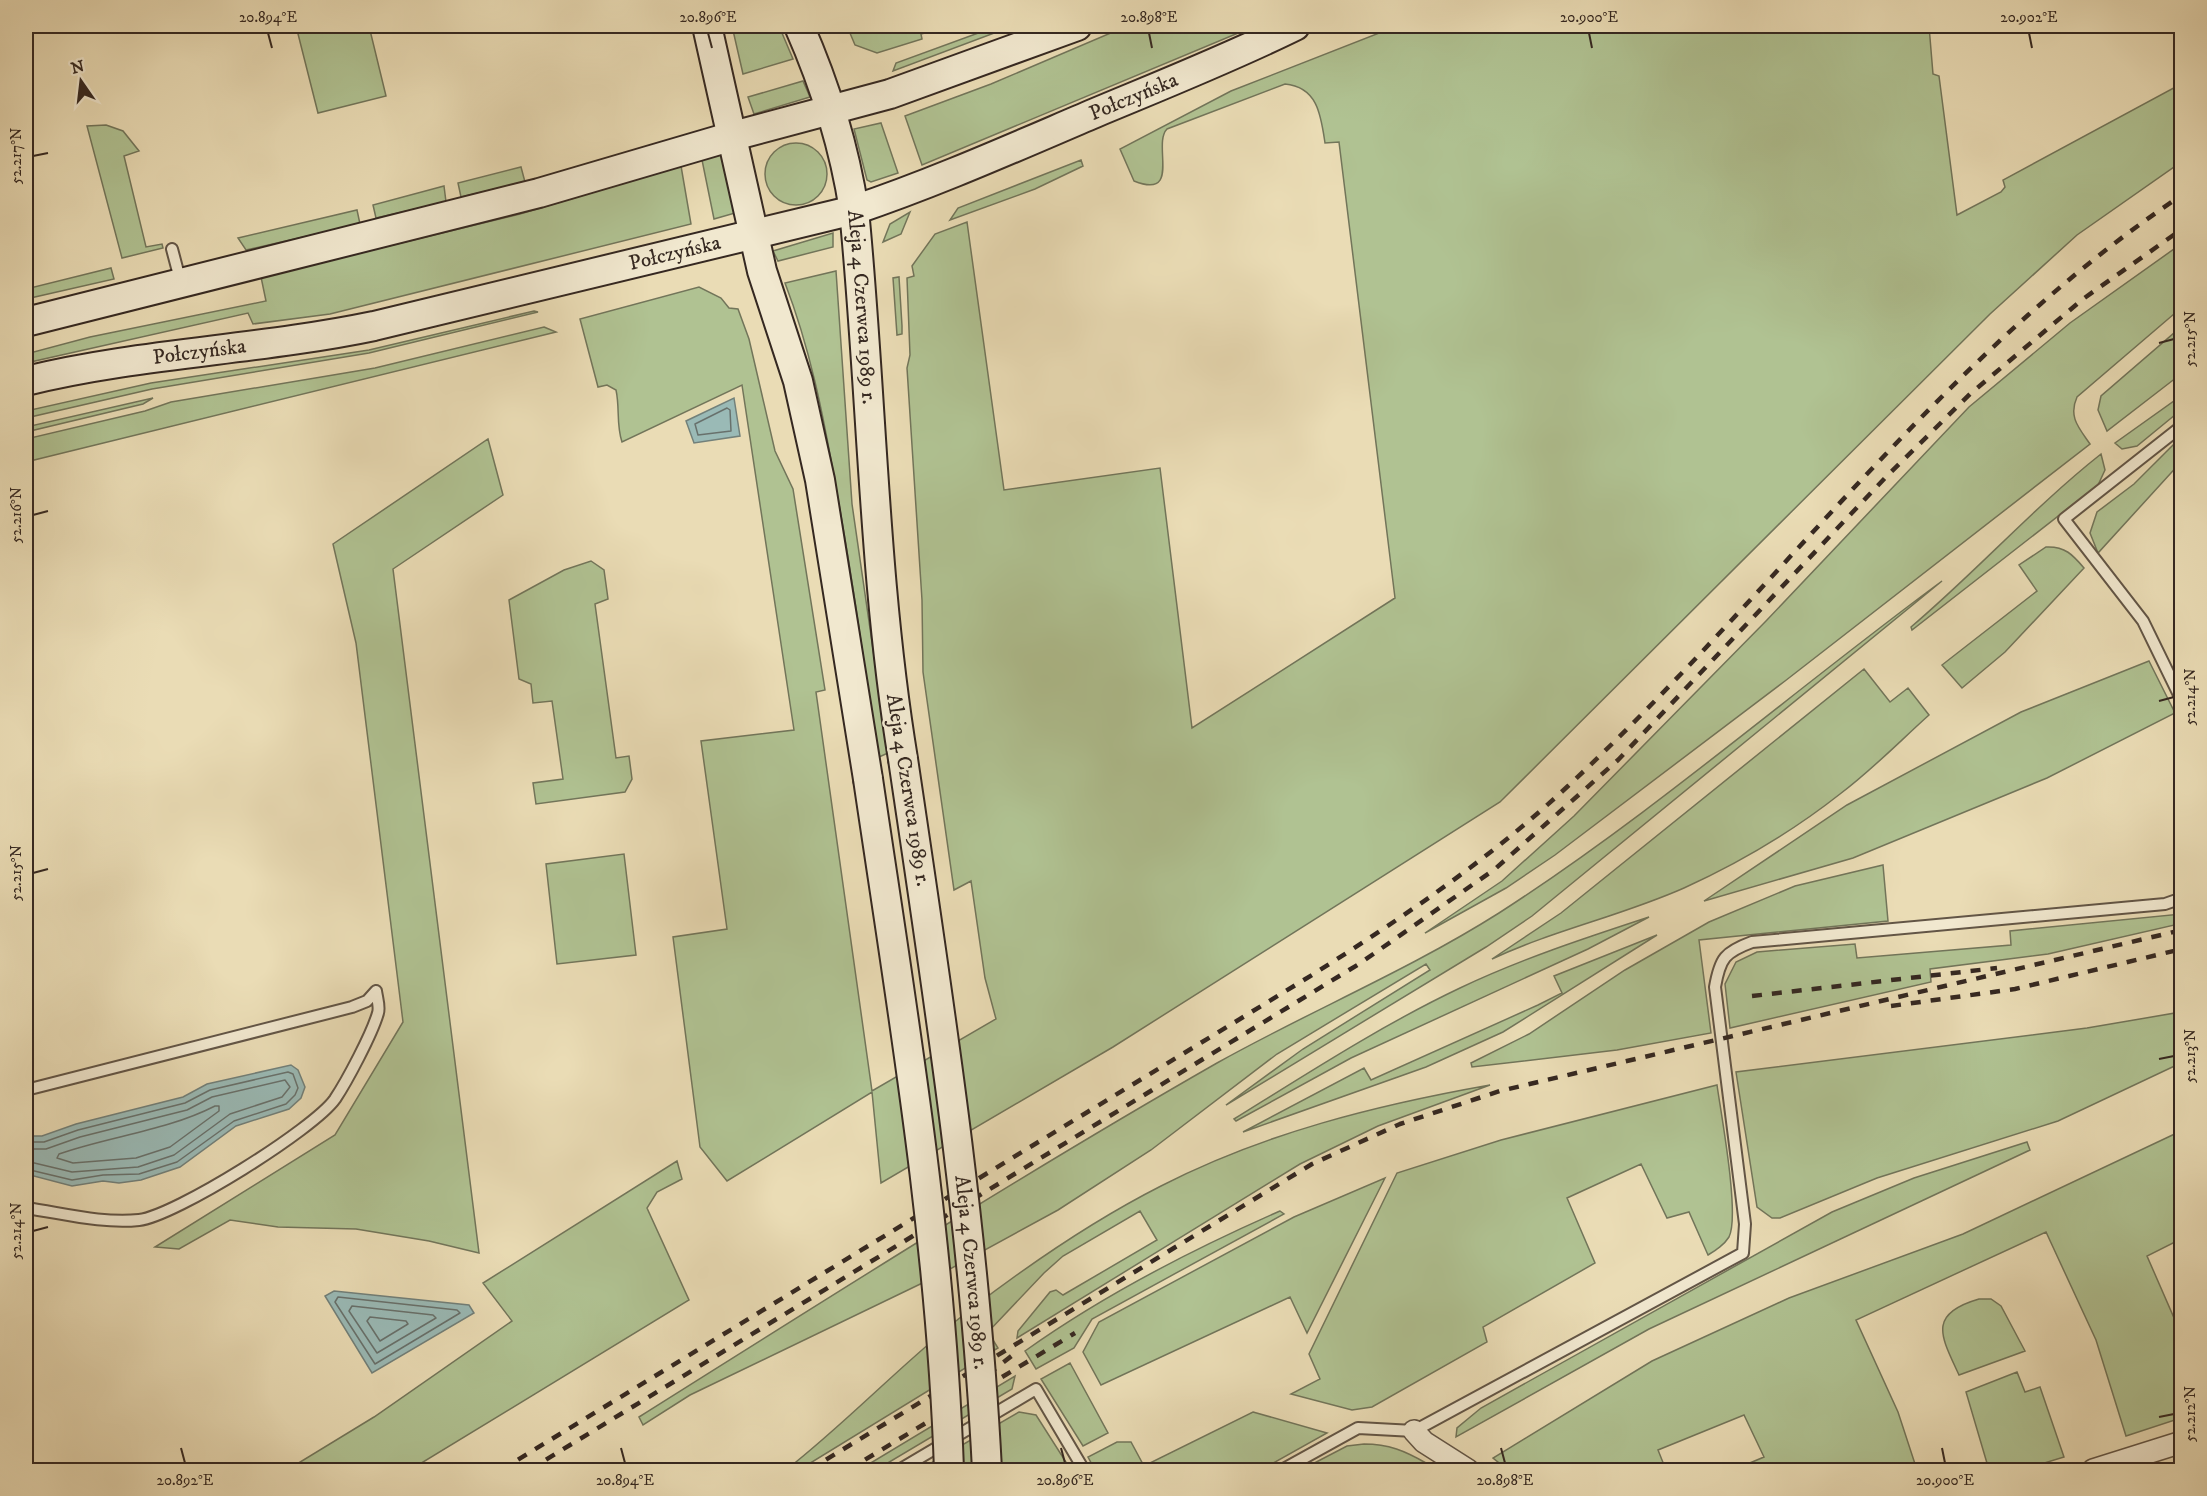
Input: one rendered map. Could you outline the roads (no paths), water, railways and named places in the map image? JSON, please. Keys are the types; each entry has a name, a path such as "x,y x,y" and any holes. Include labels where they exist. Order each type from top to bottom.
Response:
{"main road":[{"name":"Aleja 4 Czerwca 1989 r.","path":"707,26 762,271 798,381 820,480 868,779 927,1186 941,1326 950,1470"},
{"name":"Aleja 4 Czerwca 1989 r.","path":"798,26 831,110 847,163 854,210 892,692 965,1190 978,1316 987,1470"},
{"path":"26,322 539,193 733,136 915,87 1077,26"},
{"name":"Połczyńska","path":"26,381 138,360 334,334 854,210 909,191 1011,150 1245,50 1295,26"}],"street":[{"path":"1414,1431 1424,1442 1468,1470"},
{"path":"2093,1470 2181,1442"}],"lane":[{"path":"172,249 181,283"},
{"path":"2181,426 2064,519 2144,621 2177,678 2181,701"},
{"path":"1282,1470 1358,1428 1414,1431 1743,1253 1745,1224 1715,987 1719,966 1731,950 1752,942 2165,904 2181,898"},
{"path":"26,1090 351,1007 367,1001 376,991 379,1011 335,1099 314,1121 188,1202 163,1214 140,1220 119,1220 26,1208"},
{"path":"899,1470 1036,1389 1084,1470"}],"water":[{"path":"734,398 740,436 694,443 686,421"},
{"path":"291,1065 298,1070 305,1087 301,1098 289,1109 236,1126 180,1167 141,1180 119,1183 103,1181 72,1186 26,1174 26,1136 42,1136 76,1124 183,1097 207,1084"},
{"path":"334,1291 469,1305 474,1313 372,1373 325,1296"}],"railway":[{"path":"501,1470 1312,975 1379,932 1476,863 1538,813 1644,712 1863,478 2014,327 2096,258 2182,195"},
{"path":"529,1470 1359,964 1495,869 1618,760 1885,478 1970,394 2083,299 2182,229"},
{"path":"809,1470 1312,1164 1400,1124 1500,1091 2182,930"},
{"path":"1891,1006 2015,989 2182,949"},
{"path":"1752,996 1997,968"},
{"path":"848,1470 1075,1333"},
{"path":"972,1387 1014,1354"}]}
